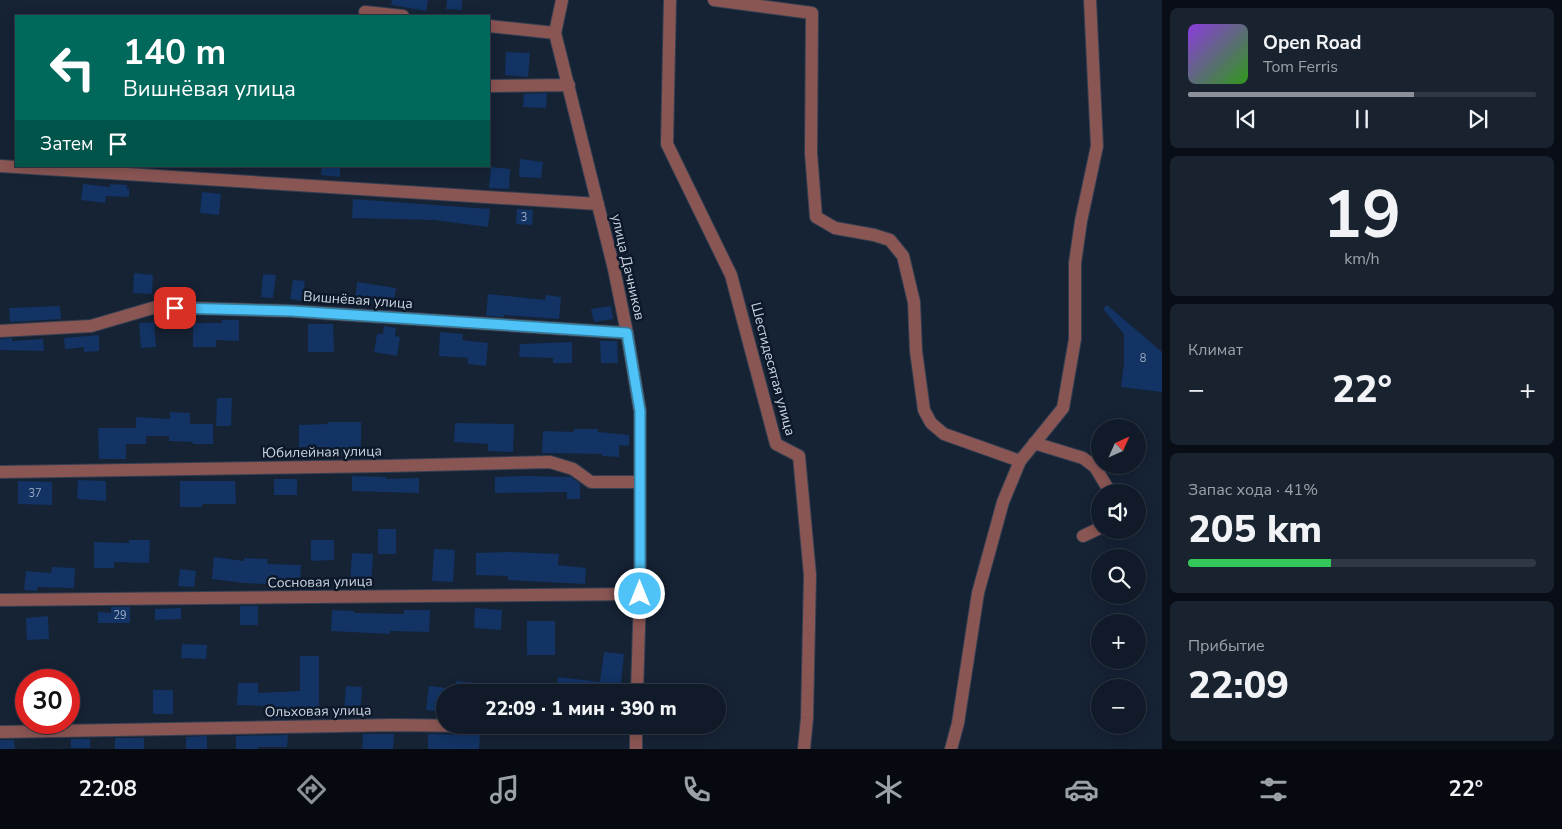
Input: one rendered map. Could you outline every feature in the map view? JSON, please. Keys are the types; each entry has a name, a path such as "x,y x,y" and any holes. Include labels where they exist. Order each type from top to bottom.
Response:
{"street":[{"path":"490,26 556,33 562,0"},
{"name":"Шестидесятая улица","path":"670,0 666,144 732,275 776,444 799,456 810,575 807,718 804,749"},
{"path":"714,0 812,13 811,153 816,216 834,228 874,235 890,240 903,256 914,302 916,351 924,410 931,423 944,434 1020,461"},
{"path":"951,749 958,723 978,593 1003,502 1020,461 1063,408 1075,339 1075,263 1081,221 1097,146 1090,0"},
{"path":"365,12 394,15"},
{"name":"улица Дачников","path":"556,33 614,269 640,411 640,594 637,684"},
{"path":"490,86 568,85"},
{"path":"0,166 15,167"},
{"path":"16,167 598,204"},
{"name":"Вишнёвая улица","path":"0,331 91,326 156,307 291,311 627,333"},
{"path":"1034,444 1083,458 1095,467 1105,484"},
{"name":"Юбилейная улица","path":"0,472 550,462 574,469 591,482 640,482"},
{"path":"1083,536 1091,532"},
{"name":"Сосновая улица","path":"0,600 640,594"},
{"name":"Ольховая улица","path":"0,732 436,725"},
{"path":"636,734 636,749"}],"building":[{"path":"392,0 428,0 426,11 391,5"},
{"path":"447,0 462,0 462,10 446,9"},
{"path":"506,52 530,53 528,77 505,75"},
{"path":"547,93 546,108 523,107 524,94"},
{"path":"520,159 543,162 541,178 519,177"},
{"path":"322,167 340,167 340,177 321,175"},
{"path":"491,167 510,169 509,189 489,188"},
{"path":"83,184 110,187 110,184 127,185 129,197 106,196 105,203 81,200"},
{"path":"202,192 221,194 219,215 200,213"},
{"path":"353,199 490,209 488,227 434,220 352,218"},
{"path":"517,209 533,210 532,225 516,224"},
{"path":"134,273 153,275 152,294 133,293"},
{"path":"263,274 276,275 273,298 261,297"},
{"path":"293,280 305,281 302,301 290,299"},
{"path":"357,282 396,288 393,306 355,302"},
{"path":"488,294 545,300 546,295 561,297 559,319 504,315 504,317 486,316"},
{"path":"1107,305 1162,352 1162,392 1121,387 1124,363 1124,334 1103,309"},
{"path":"60,306 61,319 10,322 9,308"},
{"path":"611,306 613,319 594,322 591,309"},
{"path":"222,320 239,320 239,341 216,340 216,347 193,347 193,323 222,323"},
{"path":"154,322 156,347 141,348 139,323"},
{"path":"308,324 333,324 334,352 308,352"},
{"path":"384,326 396,328 395,336 400,337 397,356 374,352 377,334 383,334"},
{"path":"440,332 463,334 462,340 488,343 486,366 468,364 468,358 439,356"},
{"path":"99,335 99,351 84,352 84,347 65,349 64,338"},
{"path":"12,338 12,341 43,339 44,351 0,350 0,339"},
{"path":"600,341 617,341 618,363 601,363"},
{"path":"572,342 572,363 553,363 553,358 519,357 520,344"},
{"path":"217,398 232,398 231,426 216,426"},
{"path":"170,412 190,413 190,424 213,424 213,444 169,441 169,436 146,436 146,444 126,444 126,459 99,459 98,428 136,428 136,417 170,419"},
{"path":"328,422 361,422 361,455 328,454 328,447 299,447 299,425 328,424"},
{"path":"455,423 514,424 513,452 488,451 488,444 454,442"},
{"path":"574,429 598,429 598,432 629,435 629,446 619,445 619,457 602,456 602,454 542,453 543,431 574,432"},
{"path":"352,476 386,477 386,479 419,478 419,493 352,491"},
{"path":"495,477 571,477 580,484 580,499 567,499 567,492 495,493"},
{"path":"274,479 297,479 297,495 274,495"},
{"path":"78,480 106,481 106,501 77,499"},
{"path":"18,481 52,482 52,505 18,504"},
{"path":"180,481 235,481 236,504 202,504 202,507 180,507"},
{"path":"378,529 396,529 396,554 378,554"},
{"path":"129,540 150,540 149,563 114,562 114,568 94,568 94,542 129,543"},
{"path":"311,540 334,540 334,560 311,561"},
{"path":"434,549 455,550 453,582 432,581"},
{"path":"352,553 373,554 371,586 350,584"},
{"path":"476,553 559,554 558,565 586,568 585,584 508,580 508,576 476,575"},
{"path":"214,557 244,561 244,558 268,559 267,564 301,565 300,582 267,581 267,584 212,579"},
{"path":"52,567 75,568 74,588 37,587 37,591 24,590 26,571 51,573"},
{"path":"180,569 196,571 194,587 178,586"},
{"path":"240,606 258,606 258,625 240,625"},
{"path":"111,607 130,607 130,623 98,623 98,612 111,613"},
{"path":"181,608 181,619 155,620 155,609"},
{"path":"475,608 502,610 501,630 474,628"},
{"path":"332,610 354,611 354,613 404,614 404,610 430,610 429,632 390,631 390,634 331,631"},
{"path":"48,616 49,639 27,640 26,618"},
{"path":"527,621 555,621 555,655 527,655"},
{"path":"182,644 207,645 206,659 181,658"},
{"path":"604,652 624,654 621,684 557,684 558,677 600,682"},
{"path":"300,656 319,656 319,712 286,713 286,719 269,719 269,706 237,705 238,683 258,683 258,693 300,691"},
{"path":"456,681 476,683 476,684 456,684"},
{"path":"346,686 362,687 360,713 344,712"},
{"path":"429,686 436,687 436,711 426,710"},
{"path":"153,690 173,690 173,714 153,714"},
{"path":"363,734 394,734 393,749 362,749"},
{"path":"428,734 480,735 479,749 428,749"},
{"path":"288,735 287,747 236,749 236,736"},
{"path":"207,736 207,749 186,749 186,737"},
{"path":"115,738 144,738 144,749 115,749"},
{"path":"71,739 90,739 90,748 71,748"},
{"path":"0,740 14,740 15,749 0,749"}],"route":[{"path":"175,308 291,311 627,333 640,411 640,594"}]}
